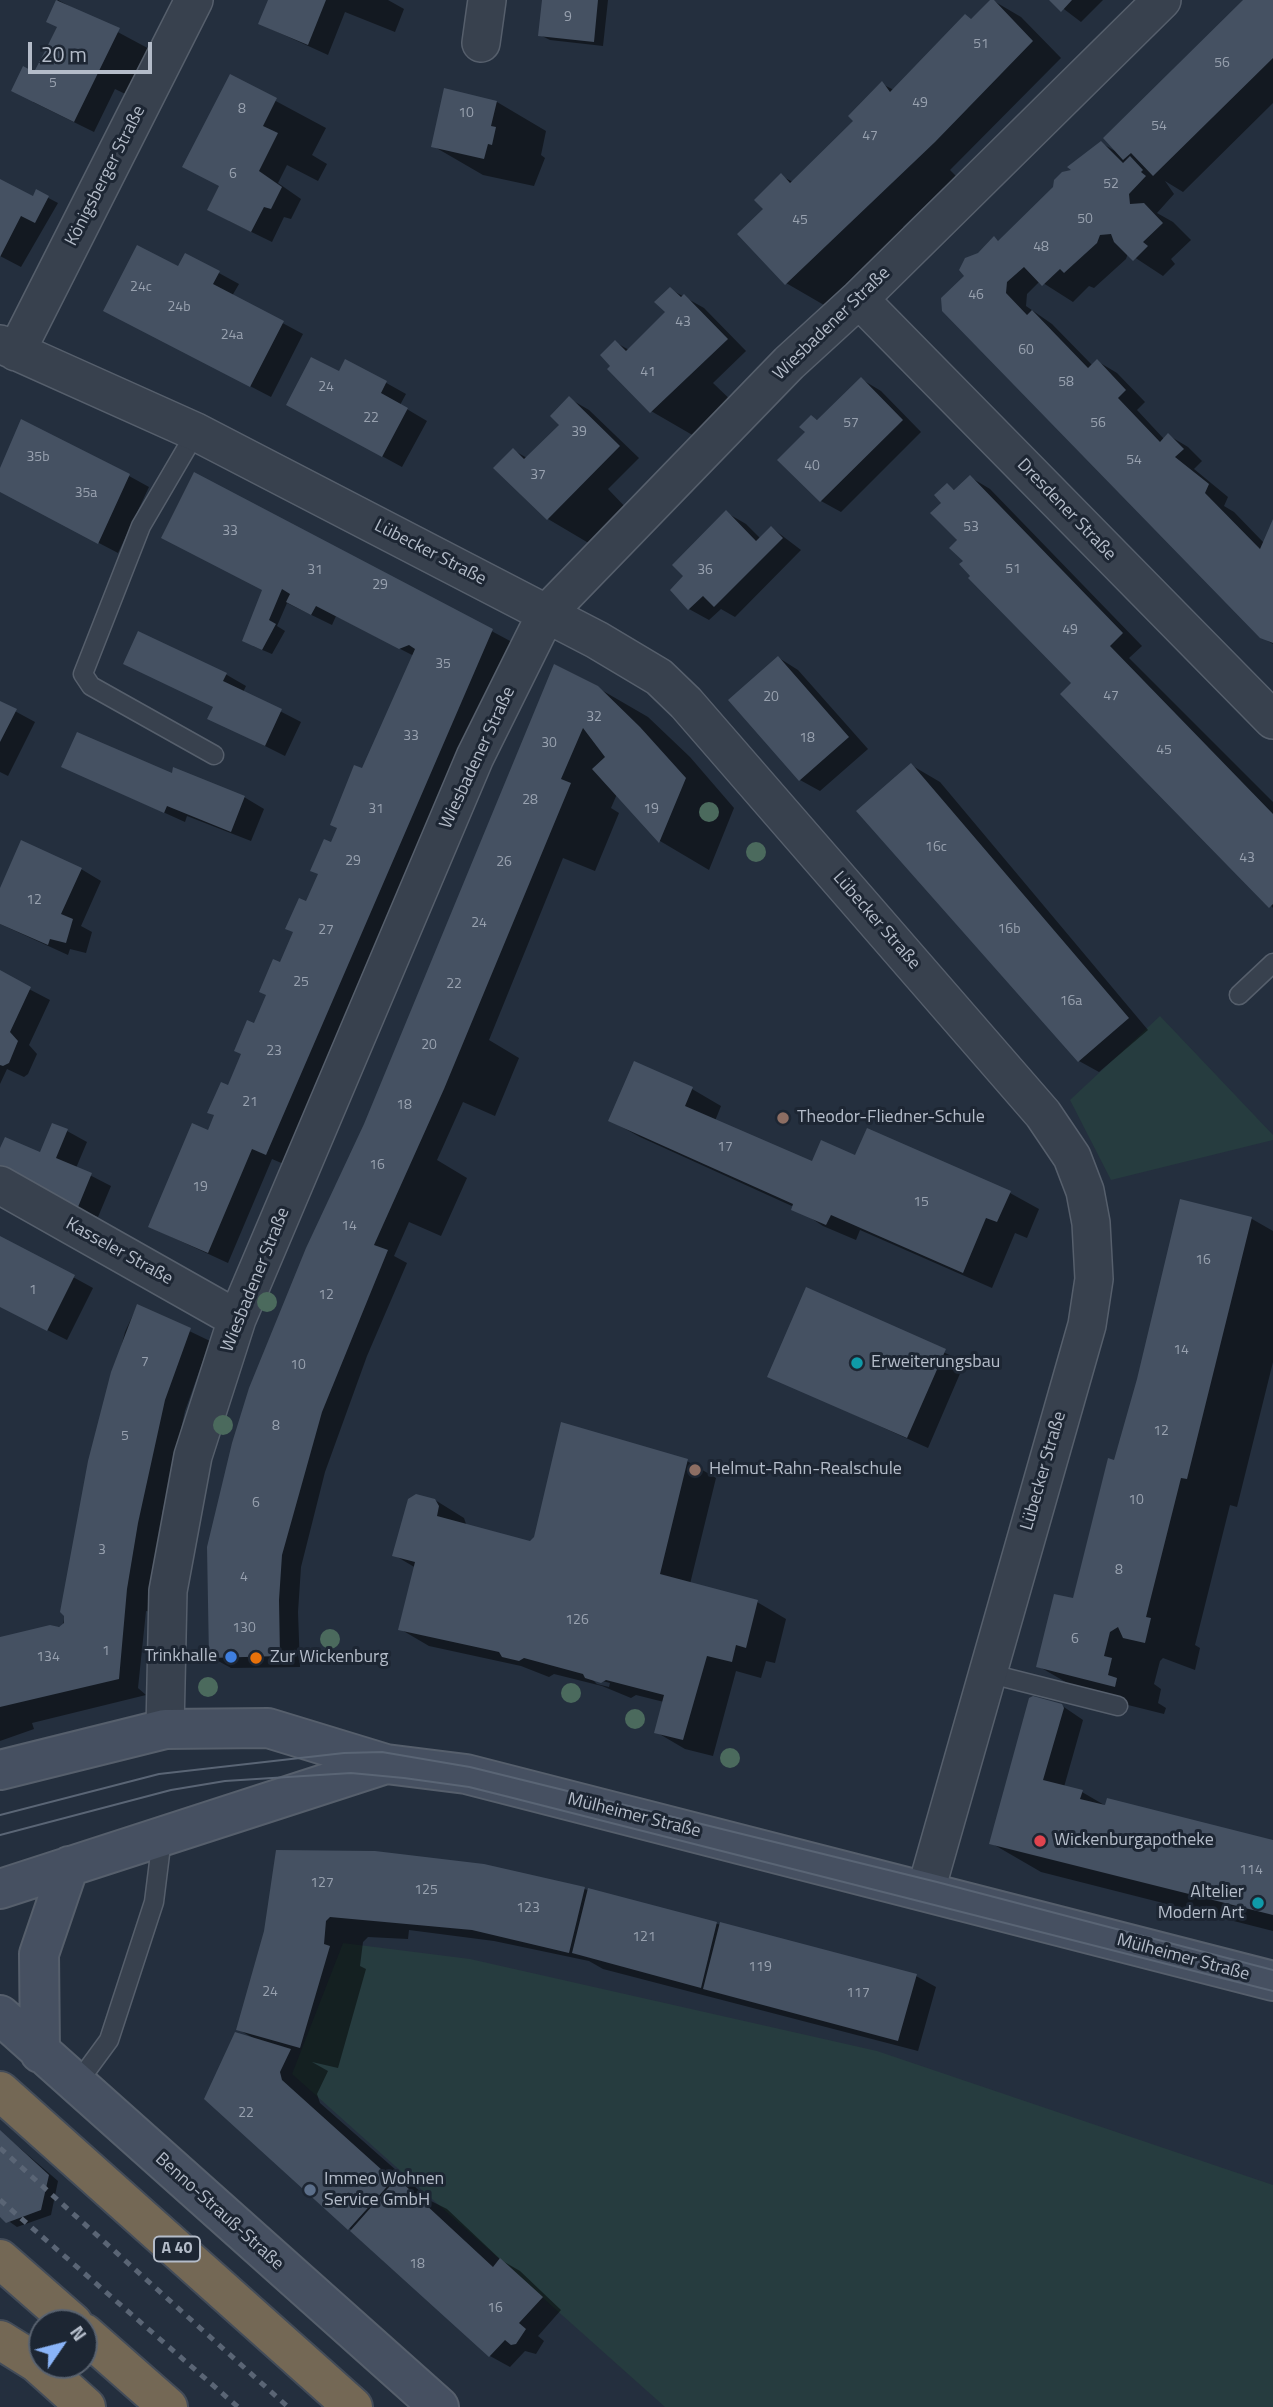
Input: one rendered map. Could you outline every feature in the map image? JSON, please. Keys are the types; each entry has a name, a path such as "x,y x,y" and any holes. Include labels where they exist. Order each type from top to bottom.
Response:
{"highway":[{"name":"A 40","path":"0,2091 354,2407"},
{"path":"0,2259 57,2309"},
{"path":"0,2340 37,2363 86,2407"},
{"path":"98,2345 168,2407"}],"main road":[{"path":"0,1770 165,1728 268,1728 386,1764"},
{"name":"Mülheimer Straße","path":"0,1889 386,1764 466,1774 1273,1981"},
{"path":"40,2053 39,1954 69,1866"},
{"name":"Benno-Strauß-Straße","path":"0,2015 439,2407"}],"street":[{"name":"Königsberger Straße","path":"8,348 194,0"},
{"path":"481,43 487,0"},
{"name":"Wiesbadener Straße","path":"165,1728 168,1591 193,1456 237,1319 475,758 546,614 789,363 859,299 1162,0"},
{"name":"Dresdener Straße","path":"859,299 1273,720"},
{"name":"Lübecker Straße","path":"8,348 196,432 546,614 659,677 686,703 1043,1114 1072,1157 1085,1191 1091,1223 1094,1279 1087,1325 926,1890"},
{"name":"Kasseler Straße","path":"0,1185 237,1319"}],"lane":[{"path":"196,432 141,526 83,674 91,686 214,755"},
{"path":"1239,995 1273,963"},
{"path":"987,1673 1118,1706"},
{"path":"76,2085 109,2040 154,1902 162,1838"}],"green space":[{"path":"1160,1016 1273,1135 1273,1140 1111,1180 1070,1100"},
{"path":"343,1943 470,1959 877,2051 1273,2185 1273,2407 665,2407 292,2074"}],"building":[{"path":"56,0 120,28 74,122 11,91 23,66 34,72 57,27 46,22"},
{"path":"268,0 326,0 308,45 258,24"},
{"path":"542,0 598,0 594,42 538,36"},
{"path":"990,0 994,0 1033,41 935,142 785,285 737,234 763,209 754,200 781,173 790,183 853,121 848,116 882,81 890,92 965,14 971,19"},
{"path":"1049,0 1072,0 1061,12"},
{"path":"1243,0 1273,0 1273,58 1153,176 1131,153 1123,160 1103,138"},
{"path":"230,74 277,98 263,126 278,133 259,171 282,187 271,209 264,207 251,232 207,210 219,186 182,167"},
{"path":"444,88 497,101 491,126 496,127 492,145 488,144 484,159 431,147"},
{"path":"1101,141 1123,163 1130,156 1143,170 1141,172 1146,176 1129,194 1130,204 1144,203 1163,223 1143,242 1148,246 1133,261 1114,242 1111,234 1100,235 1097,243 1064,273 1060,269 1042,286 1024,267 1007,282 1006,293 1027,315 1032,310 1088,368 1097,359 1126,390 1118,398 1160,442 1168,433 1184,449 1175,457 1209,484 1205,493 1260,549 1273,519 1273,643 1260,638 942,311 941,298 964,276 959,270 965,258 978,253 994,236 998,241 1053,187 1054,180 1062,172 1071,170 1067,167"},
{"path":"0,179 33,196 36,189 49,196 35,223 21,216 0,257"},
{"path":"137,245 178,266 185,253 220,271 213,284 284,321 250,387 103,311"},
{"path":"670,287 681,297 684,294 728,339 650,413 607,369 610,366 600,355 615,340 626,351 665,312 654,302"},
{"path":"311,357 339,371 345,359 387,381 381,393 408,408 382,457 286,405"},
{"path":"861,377 903,420 820,502 777,460 805,432 799,427 811,415 817,420"},
{"path":"569,396 620,446 547,520 493,468 513,448 524,459 559,425 550,416"},
{"path":"21,419 130,474 98,544 0,492 0,468"},
{"path":"194,472 493,629 266,1155 252,1149 208,1253 148,1227 192,1123 208,1130 214,1115 207,1113 221,1082 228,1085 241,1054 234,1051 247,1020 254,1023 266,995 259,992 273,959 280,962 293,932 285,929 299,898 306,901 318,874 310,871 324,839 331,842 337,828 330,825 354,765 362,768 415,649 409,645 399,649 316,606 311,615 286,602 290,594 282,589 269,620 276,624 262,650 242,641 262,590 161,538"},
{"path":"970,475 1123,633 1110,646 1273,814 1273,904 1269,908 1060,694 1071,683 968,578 970,576 959,564 963,561 949,548 957,540 930,513 941,503 934,495 947,483 954,490"},
{"path":"726,510 756,541 771,526 783,538 714,607 703,596 688,610 670,590 683,576 672,565"},
{"path":"138,631 227,673 223,681 282,709 265,746 207,719 213,707 123,664"},
{"path":"778,656 849,737 799,781 728,700"},
{"path":"554,664 598,686 686,778 659,843 592,769 605,757 583,728 561,779 571,783 444,1089 374,1245 388,1250 322,1412 282,1555 279,1600 280,1656 209,1658 207,1547 232,1443 249,1388 306,1248 364,1124"},
{"path":"0,701 17,709 0,742"},
{"path":"77,732 172,773 173,767 245,796 231,832 167,806 164,813 61,767"},
{"path":"911,763 1129,1018 1078,1062 856,811"},
{"path":"21,840 82,868 61,914 73,919 66,943 50,939 48,945 0,924 0,888"},
{"path":"0,970 31,987 10,1032 18,1041 9,1063 3,1066 0,1065"},
{"path":"634,1061 693,1087 685,1106 812,1161 821,1140 855,1155 867,1128 1011,1191 997,1222 986,1218 963,1273 831,1215 826,1225 791,1210 793,1204 608,1121"},
{"path":"52,1123 68,1129 56,1158 92,1173 78,1207 0,1174 0,1148 5,1137 40,1152"},
{"path":"1180,1199 1252,1217 1187,1479 1181,1478 1146,1617 1151,1618 1145,1643 1123,1638 1118,1627 1110,1632 1104,1656 1112,1658 1108,1675 1117,1678 1115,1687 1036,1667 1054,1594 1073,1598 1108,1458 1114,1460 1137,1379"},
{"path":"0,1236 75,1275 47,1331 0,1307"},
{"name":"Erweiterungsbau","path":"806,1287 946,1349 907,1438 767,1377"},
{"path":"137,1304 191,1328 165,1400 138,1523 127,1589 119,1679 0,1707 0,1637 50,1625 59,1627 64,1623 64,1616 60,1612 88,1461 111,1372"},
{"path":"561,1422 688,1459 660,1574 758,1600 746,1648 736,1645 732,1662 707,1656 683,1740 654,1733 664,1695 606,1680 601,1683 585,1678 583,1674 524,1658 519,1661 502,1657 499,1652 398,1630 415,1562 392,1556 408,1499 416,1494 435,1499 439,1506 437,1516 530,1541 534,1537"},
{"path":"1033,1696 1062,1704 1064,1708 1043,1780 1083,1790 1080,1799 1105,1805 1107,1798 1273,1840 1273,1915 989,1844 1029,1698"},
{"path":"276,1850 375,1851 484,1864 585,1887 569,1953 472,1930 330,1917 326,1921 324,1944 330,1946 300,2048 236,2030 264,1931"},
{"path":"588,1888 717,1922 701,1988 572,1953"},
{"path":"720,1922 917,1974 898,2041 703,1989"},
{"path":"235,2032 291,2049 280,2072 282,2080 393,2180 348,2230 204,2099"},
{"path":"0,2130 49,2175 41,2210 6,2223 0,2217"},
{"path":"397,2178 493,2267 500,2258 543,2297 519,2323 526,2329 516,2344 511,2345 505,2340 489,2357 350,2231"}],"tram line":[{"path":"0,1815 159,1774 344,1753 382,1752 470,1767 937,1882 1273,1970"},
{"path":"0,1835 171,1790 225,1781 351,1773 404,1778 469,1787 1273,1991"}],"railway":[{"path":"0,2148 288,2407"},
{"path":"0,2200 238,2407"}],"place":[{"name":"Theodor-Fliedner-Schule","path":"783,1118"},
{"name":"Erweiterungsbau","path":"857,1363"},
{"name":"Helmut-Rahn-Realschule","path":"695,1470"},
{"name":"Trinkhalle","path":"231,1657"},
{"name":"Zur Wickenburg","path":"256,1658"},
{"name":"Wickenburgapotheke","path":"1040,1841"},
{"name":"Altelier Modern Art","path":"1258,1903"},
{"name":"Immeo Wohnen Service GmbH","path":"310,2190"}]}
